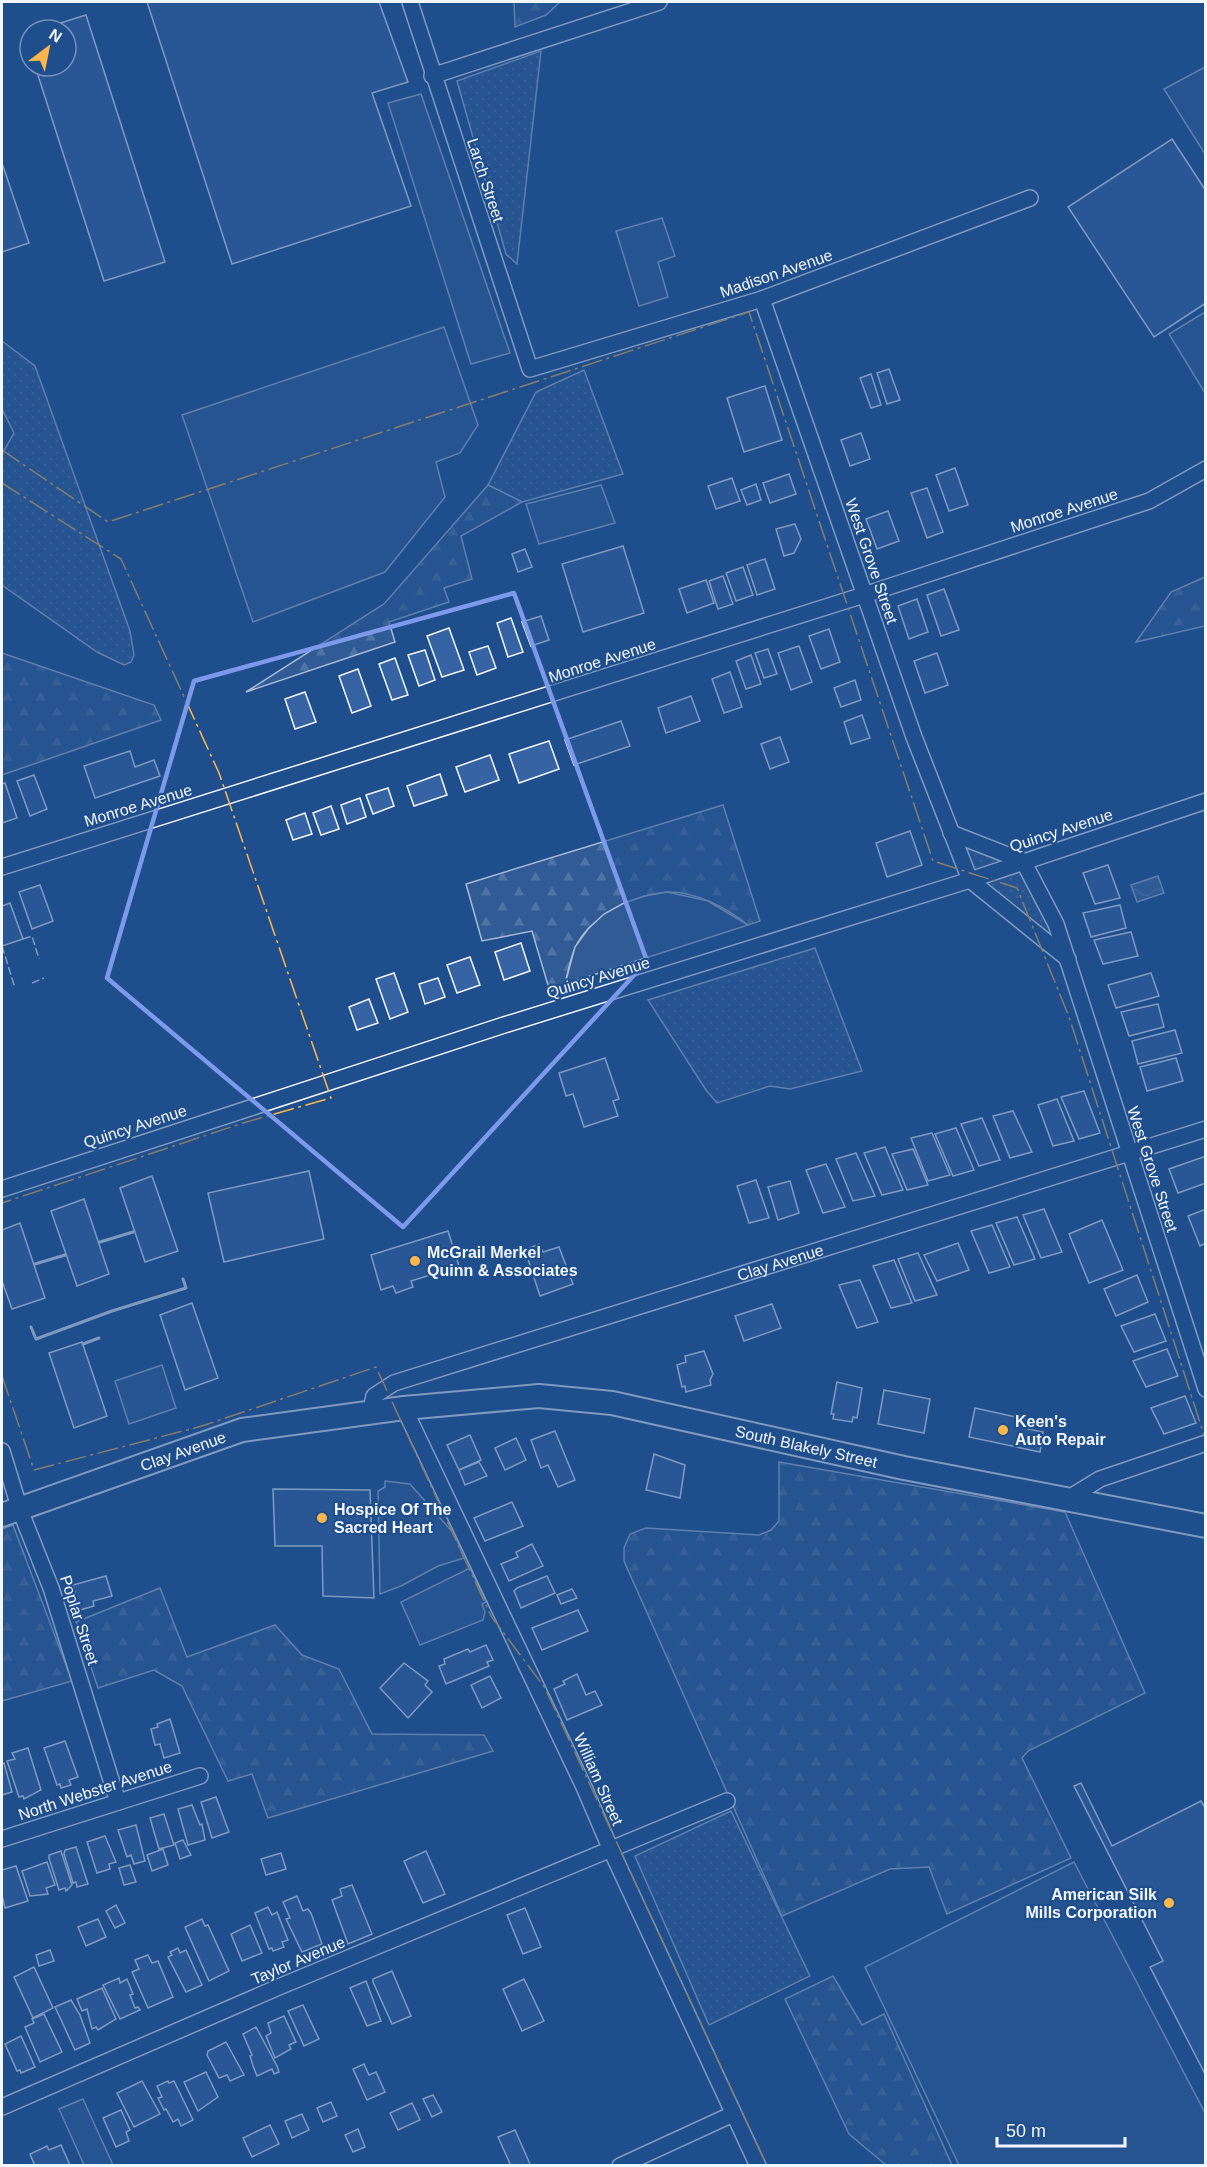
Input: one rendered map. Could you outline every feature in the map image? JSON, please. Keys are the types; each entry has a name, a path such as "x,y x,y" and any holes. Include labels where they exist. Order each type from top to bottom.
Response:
{"main road":[{"name":"South Blakely Street","path":"404,1408 539,1396 612,1403 1064,1501 1206,1527"},
{"name":"Clay Avenue","path":"11,1512 242,1430 404,1408"}],"street":[{"name":"Larch Street","path":"410,2 432,76 530,369"},
{"path":"432,76 659,2"},
{"name":"Madison Avenue","path":"530,369 762,299 1030,198"},
{"name":"West Grove Street","path":"762,299 864,596 970,880 1068,959"},
{"name":"Monroe Avenue","path":"2,867 864,596 1149,501 1206,469"},
{"name":"Quincy Avenue","path":"2,1189 501,1026 970,880 1206,801"},
{"path":"951,833 1023,861"},
{"name":"West Grove Street","path":"1023,861 1056,924 1206,1389"},
{"name":"Clay Avenue","path":"370,1413 374,1396 394,1383 1206,1129"},
{"name":"William Street","path":"404,1408 584,1787 758,2166"},
{"path":"1064,1501 1100,1479 1206,1443"},
{"name":"Poplar Street","path":"2,1452 11,1512 51,1588 118,1802"},
{"name":"North Webster Avenue","path":"2,1839 200,1776"},
{"name":"Taylor Avenue","path":"2,2107 281,1986 727,1801"},
{"path":"620,2166 733,2114"}],"highlighted area":[{"path":"514,593 647,961 403,1227 107,978 194,681"}],"green space":[{"path":"514,2 560,2 546,15 515,27"},
{"path":"541,51 517,264 506,254 457,81"},
{"path":"2,341 35,366 130,631 134,655 131,662 124,665 97,652 2,585 2,454 14,433 2,409"},
{"path":"584,370 623,474 522,502 488,485 536,392"},
{"path":"488,485 522,502 461,536 472,579 444,588 449,602 389,622 395,642 246,692 384,604"},
{"path":"1205,577 1205,626 1136,642 1171,592"},
{"path":"2,653 154,705 161,720 2,775"},
{"path":"723,805 760,921 748,925 721,907 689,894 667,892 641,897 614,909 591,926 575,948 565,984 550,992 532,931 482,941 466,884"},
{"path":"951,833 1023,861 1068,959 970,880"},
{"path":"815,948 862,1071 790,1089 770,1086 717,1103 706,1090 648,1000"},
{"path":"779,1462 1065,1512 1145,1693 1028,1751 1022,1758 1071,1858 947,1914 929,1867 890,1869 782,1916 624,1561 624,1548 630,1534 646,1528 759,1535 771,1530 779,1521"},
{"path":"13,1525 72,1681 2,1701 2,1529"},
{"path":"160,1588 187,1657 275,1625 302,1655 339,1669 372,1734 484,1735 493,1751 268,1818 252,1774 228,1781 182,1686 154,1670 98,1688 76,1622"},
{"path":"731,1811 810,1976 709,2025 635,1856"},
{"path":"833,1976 862,2025 884,2014 952,2165 886,2165 849,2134 785,1999"}],"shaded area":[{"path":"1205,67 1205,154 1164,89"},
{"path":"421,94 510,353 471,364 388,103"},
{"path":"662,218 675,256 658,262 668,297 639,306 616,231"},
{"path":"1205,312 1205,393 1169,334"},
{"path":"444,327 478,425 460,453 436,462 445,497 385,572 253,622 182,415"},
{"path":"601,485 615,523 539,544 526,504"},
{"path":"667,892 708,901 748,925 565,984 575,947 588,929 604,914 624,903"},
{"path":"162,1365 176,1408 129,1424 115,1381"},
{"path":"385,1481 410,1484 455,1535 464,1558 438,1566 401,1586 380,1594 378,1491 385,1487"},
{"path":"470,1568 486,1602 482,1604 485,1612 483,1620 420,1645 401,1602"},
{"path":"1074,1862 1205,2113 1205,2165 959,2165 865,1967"},
{"path":"83,2099 113,2165 84,2165 59,2109"}],"water":[{"path":"1158,876 1164,893 1137,902 1131,885"}],"building":[{"path":"147,2 379,2 408,82 372,93 411,206 232,264"},
{"path":"86,15 165,262 104,281 39,78 78,78 76,18"},
{"path":"1172,139 1206,191 1206,303 1154,337 1068,207"},
{"path":"2,163 29,243 2,252"},
{"path":"889,369 900,400 887,404 877,373"},
{"path":"871,374 881,405 871,408 860,378"},
{"path":"765,386 782,440 744,452 727,398"},
{"path":"861,433 870,459 850,466 841,440"},
{"path":"955,468 968,505 949,511 936,475"},
{"path":"789,474 796,494 770,503 763,483"},
{"path":"732,478 740,501 716,509 708,486"},
{"path":"756,484 761,500 747,505 741,490"},
{"path":"927,488 943,532 927,538 911,493"},
{"path":"888,511 899,541 877,549 866,519"},
{"path":"795,524 801,539 794,553 784,556 776,529"},
{"path":"623,546 644,613 583,632 562,564"},
{"path":"525,549 532,567 518,572 512,554"},
{"path":"765,559 775,589 757,595 747,565"},
{"path":"743,567 753,595 736,601 726,573"},
{"path":"723,576 733,604 718,609 709,581"},
{"path":"706,580 714,603 687,613 679,589"},
{"path":"944,589 959,630 941,636 927,595"},
{"path":"917,599 928,632 909,639 898,606"},
{"path":"541,616 549,640 531,646 522,622"},
{"path":"511,618 523,652 508,657 497,623"},
{"path":"449,628 464,670 442,677 427,636"},
{"path":"829,629 840,662 821,669 809,636"},
{"path":"488,646 496,668 477,675 469,652"},
{"path":"799,646 812,682 791,690 778,653"},
{"path":"768,649 777,674 764,678 755,653"},
{"path":"425,650 435,680 419,686 408,655"},
{"path":"937,653 948,685 925,693 914,661"},
{"path":"751,655 761,684 746,689 736,661"},
{"path":"395,658 408,695 392,700 379,664"},
{"path":"358,669 371,706 352,713 339,676"},
{"path":"730,672 742,707 724,713 712,679"},
{"path":"855,680 861,700 841,707 834,688"},
{"path":"305,692 316,722 295,729 285,699"},
{"path":"691,696 700,721 666,733 658,708"},
{"path":"862,715 870,738 851,744 844,722"},
{"path":"621,721 630,746 574,765 565,740"},
{"path":"780,737 789,762 770,769 761,744"},
{"path":"549,741 559,769 519,783 509,754"},
{"path":"130,751 135,767 154,760 160,776 95,798 84,766"},
{"path":"490,755 499,780 465,792 456,767"},
{"path":"440,774 447,795 414,806 407,786"},
{"path":"34,775 47,809 30,816 17,781"},
{"path":"5,783 17,818 2,823 2,784"},
{"path":"388,788 394,806 373,814 366,795"},
{"path":"360,798 366,817 347,824 341,805"},
{"path":"331,806 339,829 321,835 313,813"},
{"path":"305,813 312,834 293,840 286,820"},
{"path":"910,831 922,865 887,877 876,843"},
{"path":"1108,865 1120,898 1095,904 1083,873"},
{"path":"40,885 53,921 32,929 19,892"},
{"path":"10,903 23,939 2,946 2,906"},
{"path":"1120,905 1126,928 1091,937 1083,913"},
{"path":"1131,932 1138,956 1103,964 1094,940"},
{"path":"521,943 530,971 504,980 495,952"},
{"path":"470,957 480,985 457,993 447,965"},
{"path":"394,973 408,1012 390,1019 376,979"},
{"path":"1151,973 1159,996 1116,1008 1108,985"},
{"path":"438,978 445,997 425,1004 419,984"},
{"path":"369,999 378,1023 357,1030 349,1007"},
{"path":"1158,1004 1164,1027 1129,1036 1121,1012"},
{"path":"1175,1030 1182,1053 1138,1064 1132,1041"},
{"path":"605,1058 619,1099 613,1101 618,1116 584,1127 573,1094 566,1096 559,1073"},
{"path":"1176,1058 1183,1081 1147,1091 1140,1067"},
{"path":"1084,1091 1100,1133 1079,1139 1061,1097"},
{"path":"1057,1099 1074,1141 1053,1146 1038,1105"},
{"path":"1013,1111 1032,1152 1010,1158 993,1116"},
{"path":"982,1118 1000,1160 979,1166 961,1124"},
{"path":"956,1128 974,1170 953,1176 935,1134"},
{"path":"932,1133 950,1175 928,1181 911,1138"},
{"path":"885,1147 903,1190 882,1195 864,1153"},
{"path":"913,1149 928,1185 907,1190 892,1154"},
{"path":"856,1153 875,1196 853,1201 836,1159"},
{"path":"1206,1156 1206,1183 1178,1193 1169,1169"},
{"path":"826,1164 845,1207 823,1213 806,1170"},
{"path":"309,1171 324,1239 224,1262 208,1193"},
{"path":"152,1176 178,1251 145,1262 120,1188"},
{"path":"756,1180 769,1218 749,1223 737,1186"},
{"path":"790,1181 799,1213 778,1220 768,1187"},
{"path":"84,1199 109,1274 77,1286 51,1211"},
{"path":"1044,1209 1062,1252 1041,1258 1023,1215"},
{"path":"1206,1209 1206,1243 1200,1246 1188,1216"},
{"path":"1017,1217 1035,1259 1014,1265 996,1223"},
{"path":"1102,1220 1123,1270 1089,1283 1069,1234"},
{"path":"20,1223 45,1298 12,1309 2,1281 2,1230"},
{"path":"992,1225 1010,1267 989,1273 971,1231"},
{"name":"McGrail Merkel Quinn & Associates","path":"448,1231 459,1266 411,1281 413,1287 396,1293 393,1286 381,1290 371,1255"},
{"path":"958,1243 969,1270 937,1281 924,1255"},
{"path":"539,1244 543,1252 559,1247 573,1284 540,1296 525,1250"},
{"path":"918,1253 937,1295 915,1301 898,1259"},
{"path":"894,1260 912,1303 891,1308 873,1266"},
{"path":"1137,1275 1148,1302 1116,1316 1104,1289"},
{"path":"860,1280 878,1322 857,1328 839,1285"},
{"path":"192,1303 218,1378 185,1390 160,1315"},
{"path":"772,1304 781,1328 744,1341 735,1316"},
{"path":"1155,1314 1166,1341 1134,1352 1121,1326"},
{"path":"82,1342 107,1416 74,1428 49,1353"},
{"path":"1167,1349 1178,1376 1146,1387 1133,1361"},
{"path":"704,1351 713,1374 710,1380 711,1385 686,1392 685,1386 682,1387 677,1365 686,1362 685,1356"},
{"path":"837,1382 862,1388 857,1418 853,1417 852,1422 833,1419 834,1414 831,1414"},
{"path":"884,1390 930,1399 924,1433 878,1424"},
{"path":"1185,1396 1196,1423 1164,1434 1151,1408"},
{"name":"Keen's Auto Repair","path":"975,1408 1029,1420 1028,1429 1043,1432 1040,1452 969,1437"},
{"path":"555,1431 575,1480 558,1487 548,1465 541,1468 531,1440"},
{"path":"470,1435 481,1460 459,1470 447,1445"},
{"path":"516,1438 526,1460 505,1470 495,1448"},
{"path":"654,1454 685,1465 680,1498 646,1490"},
{"path":"479,1462 487,1476 465,1485 459,1470"},
{"name":"Hospice Of The Sacred Heart","path":"273,1489 370,1490 374,1598 323,1596 322,1546 275,1546"},
{"path":"512,1502 523,1526 485,1541 474,1518"},
{"path":"532,1544 543,1566 509,1581 501,1564 518,1557 516,1552"},
{"path":"106,1576 112,1596 93,1601 94,1606 80,1610 73,1585"},
{"path":"547,1576 555,1593 521,1608 514,1591"},
{"path":"572,1589 577,1598 561,1604 557,1595"},
{"path":"578,1610 588,1631 542,1650 532,1628"},
{"path":"486,1645 493,1660 487,1662 489,1666 446,1684 439,1666 445,1664 444,1659 468,1649 470,1652"},
{"path":"404,1663 428,1681 425,1685 432,1692 408,1718 380,1688"},
{"path":"577,1674 586,1695 595,1691 602,1705 567,1720 554,1689 565,1684 563,1681"},
{"path":"490,1676 501,1698 482,1708 471,1685"},
{"path":"170,1719 180,1753 164,1758 160,1744 155,1745 151,1729"},
{"path":"65,1741 78,1777 69,1780 71,1785 61,1788 60,1784 57,1785 44,1748"},
{"path":"28,1748 41,1790 24,1799 23,1796 19,1797 7,1761 15,1759 12,1753"},
{"path":"4,1763 12,1792 2,1795 2,1764"},
{"name":"American Silk Mills Corporation","path":"1081,1783 1112,1846 1201,1801 1206,1809 1206,2076 1150,1967 1163,1961 1074,1786"},
{"path":"216,1797 229,1832 212,1838 201,1802"},
{"path":"192,1805 200,1825 202,1824 205,1840 188,1845 178,1809"},
{"path":"164,1814 174,1845 159,1849 150,1818"},
{"path":"136,1825 145,1861 134,1864 131,1855 127,1857 118,1830"},
{"path":"105,1836 116,1862 109,1864 110,1869 97,1873 87,1842"},
{"path":"183,1840 191,1855 180,1859 175,1843"},
{"path":"76,1847 88,1884 77,1887 76,1882 73,1883 64,1854 65,1850"},
{"path":"163,1849 168,1865 152,1871 147,1855"},
{"path":"61,1851 72,1885 66,1891 65,1888 59,1890 49,1858 49,1855"},
{"path":"426,1851 445,1894 423,1903 404,1861"},
{"path":"281,1853 286,1869 266,1875 261,1859"},
{"path":"47,1862 55,1885 46,1888 48,1894 30,1896 22,1871"},
{"path":"130,1865 136,1882 124,1885 119,1868"},
{"path":"16,1866 28,1901 5,1908 2,1895 2,1870"},
{"path":"352,1885 372,1934 348,1944 332,1900 342,1896 340,1889"},
{"path":"297,1896 303,1911 308,1909 311,1913 322,1944 302,1952 286,1919 290,1918 283,1902"},
{"path":"116,1905 125,1923 115,1928 106,1911"},
{"path":"268,1907 272,1915 277,1912 288,1940 282,1942 284,1947 273,1951 272,1948 269,1949 255,1913"},
{"path":"525,1908 541,1947 523,1954 507,1915"},
{"path":"98,1919 106,1937 86,1946 78,1927"},
{"path":"202,1919 205,1926 208,1925 229,1971 209,1981 185,1927"},
{"path":"250,1925 262,1953 242,1961 231,1934"},
{"path":"178,1948 180,1953 186,1950 202,1985 186,1992 168,1957 172,1955 170,1952"},
{"path":"50,1950 54,1961 39,1966 36,1955"},
{"path":"148,1955 152,1963 158,1961 173,1997 148,2008 132,1972 139,1969 135,1960"},
{"path":"34,1967 53,2008 33,2018 14,1977"},
{"path":"392,1971 411,2016 392,2024 373,1979"},
{"path":"119,1978 120,1983 127,1979 135,2008 138,2007 140,2010 120,2019 103,1985"},
{"path":"524,1979 544,2021 522,2031 503,1989"},
{"path":"366,1981 381,2021 367,2026 350,1988"},
{"path":"102,1988 116,2019 98,2030 96,2027 92,2029 87,2009 82,2011 77,1999"},
{"path":"71,2000 80,2015 90,2043 75,2050 55,2007"},
{"path":"303,2005 319,2039 304,2046 288,2011"},
{"path":"44,2014 62,2052 40,2062 25,2027 34,2023 32,2019"},
{"path":"284,2016 296,2042 289,2045 291,2049 275,2058 266,2036 271,2033 268,2023"},
{"path":"256,2027 279,2072 274,2074 272,2069 257,2076 250,2056 252,2055 243,2034"},
{"path":"21,2036 35,2067 21,2073 20,2070 17,2071 5,2044"},
{"path":"226,2042 244,2075 230,2081 227,2075 219,2078 207,2055 208,2051"},
{"path":"364,2064 369,2075 376,2072 385,2092 367,2100 353,2069"},
{"path":"206,2072 218,2097 198,2111 184,2082"},
{"path":"142,2081 160,2114 134,2127 117,2093"},
{"path":"168,2081 169,2083 174,2081 193,2120 181,2126 178,2119 173,2122 158,2098 162,2097 157,2086"},
{"path":"433,2095 442,2112 432,2117 423,2099"},
{"path":"331,2102 337,2116 323,2122 317,2108"},
{"path":"412,2103 420,2120 398,2130 390,2113"},
{"path":"121,2110 130,2130 126,2132 129,2141 116,2147 103,2118"},
{"path":"302,2114 309,2130 292,2138 285,2121"},
{"path":"270,2125 279,2144 252,2157 243,2138"},
{"path":"358,2129 365,2147 353,2152 345,2135"},
{"path":"515,2130 530,2164 528,2166 511,2166 498,2137"},
{"path":"61,2145 70,2165 35,2166 30,2154 47,2146 49,2150"}],"fence":[{"path":"23,939 32,936 39,959"},
{"path":"2,946 15,988"},
{"path":"32,983 44,978"}],"wall":[{"path":"100,1242 133,1232"},
{"path":"35,1264 65,1255"},
{"path":"31,1327 36,1339 112,1311 186,1288 183,1279"},
{"path":"83,1344 99,1338"}],"power":[{"path":"2,450 108,522 749,312 933,861 1017,888 1069,1017 1206,1441"},
{"path":"2,483 121,559 219,773 331,1098 243,1123 2,1203"},
{"path":"2,1376 34,1470 202,1426 376,1367 491,1616 545,1688 767,2166"}],"place":[{"name":"McGrail Merkel Quinn & Associates","path":"415,1261"},
{"name":"Keen's Auto Repair","path":"1003,1430"},
{"name":"Hospice Of The Sacred Heart","path":"322,1518"},
{"name":"American Silk Mills Corporation","path":"1169,1903"}]}
